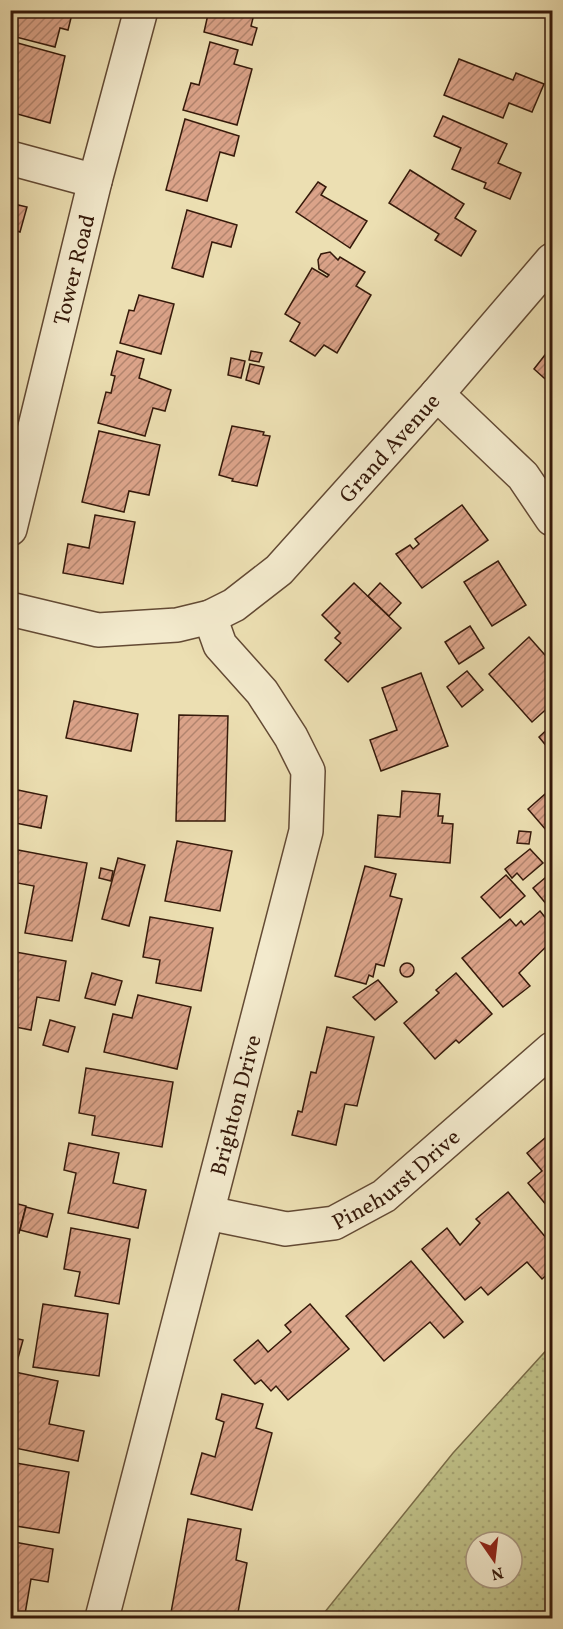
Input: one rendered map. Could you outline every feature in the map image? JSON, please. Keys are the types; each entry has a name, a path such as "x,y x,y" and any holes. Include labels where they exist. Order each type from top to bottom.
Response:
{"street":[{"name":"Tower Road","path":"10,529 95,181 141,10"},
{"path":"10,158 95,181"},
{"name":"Grand Avenue","path":"10,609 98,630 177,625 210,617 234,605 279,570 437,394 552,260"},
{"path":"437,394 523,476 552,519"},
{"name":"Brighton Drive","path":"102,1618 306,831 308,771 291,737 262,692 220,645 210,617"},
{"name":"Pinehurst Drive","path":"208,1214 286,1229 334,1223 384,1196 552,1049"}],"green space":[{"path":"552,1344 552,1618 320,1618 453,1453"}],"building":[{"path":"19,10 73,10 68,30 60,28 55,47 12,36"},
{"path":"209,10 255,10 251,26 257,28 252,45 204,32"},
{"path":"14,42 65,56 50,123 10,112 10,56"},
{"path":"210,42 238,50 234,64 252,69 237,125 183,110 191,83 199,85"},
{"path":"459,59 513,80 516,73 544,84 532,112 509,103 503,118 444,95"},
{"path":"443,116 507,144 498,163 521,173 510,199 484,188 486,183 452,169 461,148 434,136"},
{"path":"185,119 239,136 234,156 220,152 207,201 166,190"},
{"path":"410,170 464,204 455,218 476,231 461,256 435,240 439,234 389,203"},
{"path":"318,182 326,187 321,195 367,221 350,248 296,212"},
{"path":"10,203 27,207 20,232 17,231 10,265"},
{"path":"187,210 237,225 231,247 212,242 203,277 172,268"},
{"path":"330,252 338,260 340,257 365,272 356,286 371,295 337,353 324,345 315,356 290,341 300,323 285,314 312,268 327,277 329,275 319,269 318,260 321,254"},
{"path":"139,295 174,304 161,354 120,343 129,310 134,311"},
{"path":"552,346 552,385 534,369"},
{"path":"117,351 144,359 139,378 171,390 165,411 153,408 145,436 98,423 106,392 111,393 115,376 111,375"},
{"path":"251,351 262,353 259,362 249,360"},
{"path":"231,358 245,361 241,378 228,375"},
{"path":"250,364 264,367 259,384 246,380"},
{"path":"232,426 264,432 263,435 270,436 257,486 232,481 233,479 219,475"},
{"path":"99,431 160,445 149,495 129,491 124,512 82,502"},
{"path":"462,505 488,540 422,588 396,554 410,545 413,549 419,544 415,539"},
{"path":"95,515 135,522 123,584 63,573 68,544 89,548"},
{"path":"498,561 526,605 492,626 464,582"},
{"path":"354,583 401,628 348,682 325,660 341,643 335,638 340,633 322,615"},
{"path":"380,583 401,603 389,616 368,596"},
{"path":"470,626 484,648 459,664 445,642"},
{"path":"529,637 552,663 552,704 532,722 489,674"},
{"path":"467,671 483,690 462,707 447,687"},
{"path":"421,673 448,746 381,771 370,740 397,730 382,688"},
{"path":"74,701 138,714 131,751 66,738"},
{"path":"179,715 228,716 225,821 176,821"},
{"path":"552,725 552,753 539,737"},
{"path":"552,788 552,824 546,830 528,809"},
{"path":"13,789 47,796 41,828 10,822"},
{"path":"402,791 440,794 438,816 443,816 442,823 453,824 450,863 375,857 378,815 400,817"},
{"path":"519,831 531,832 529,844 517,843"},
{"path":"177,841 232,851 220,911 165,901"},
{"path":"530,849 543,863 523,880 517,873 512,878 505,869"},
{"path":"18,850 87,863 72,941 25,933 34,886 12,882"},
{"path":"118,858 145,865 129,926 102,919"},
{"path":"365,866 396,874 390,896 402,899 384,966 376,964 373,977 369,975 366,984 335,976"},
{"path":"101,868 113,871 111,881 99,878"},
{"path":"552,872 552,911 533,888"},
{"path":"506,875 525,896 500,918 481,897"},
{"path":"540,911 552,926 552,941 519,973 530,986 503,1007 462,958 510,919 516,926 521,921 524,925"},
{"path":"150,917 213,928 201,991 156,983 160,960 143,957"},
{"path":"10,951 66,961 59,1001 37,997 31,1030 10,1026"},
{"path":"407,963 412,965 414,970 412,975 407,977 402,975 400,970 402,965"},
{"path":"92,973 122,981 115,1005 85,998"},
{"path":"456,973 492,1014 459,1043 456,1040 435,1059 404,1023 439,993 436,990"},
{"path":"378,980 397,1002 375,1020 353,997"},
{"path":"138,995 191,1007 177,1069 104,1052 113,1014 132,1018"},
{"path":"50,1020 75,1027 68,1052 43,1045"},
{"path":"327,1027 374,1037 357,1106 345,1104 336,1145 292,1135 298,1111 302,1112 311,1072 316,1073"},
{"path":"10,1046 16,1047 10,1076"},
{"path":"86,1068 173,1082 162,1147 92,1135 95,1116 79,1113"},
{"path":"552,1132 552,1212 528,1183 542,1171 527,1153"},
{"path":"69,1143 119,1153 113,1183 146,1190 138,1228 68,1213 76,1173 64,1170"},
{"path":"508,1192 552,1245 552,1270 542,1279 527,1262 488,1295 481,1287 465,1300 422,1249 447,1228 460,1245 480,1223 476,1219"},
{"path":"10,1202 26,1206 19,1233 10,1231"},
{"path":"26,1207 53,1214 47,1237 20,1230"},
{"path":"71,1228 130,1239 119,1304 75,1296 80,1272 64,1269"},
{"path":"411,1261 463,1322 444,1338 430,1322 384,1361 346,1316"},
{"path":"43,1304 108,1314 99,1376 33,1367"},
{"path":"310,1304 349,1349 288,1400 276,1386 271,1391 261,1380 255,1384 234,1360 258,1340 268,1352 291,1332 285,1325"},
{"path":"10,1337 23,1340 15,1369 10,1368"},
{"path":"10,1371 58,1381 49,1424 84,1431 78,1461 10,1447"},
{"path":"222,1394 263,1404 256,1428 272,1433 252,1510 191,1494 202,1453 215,1457 224,1422 216,1419"},
{"path":"10,1462 69,1472 59,1533 10,1525"},
{"path":"188,1519 241,1529 236,1560 247,1563 237,1618 170,1618"},
{"path":"14,1542 53,1549 48,1582 31,1579 25,1614 10,1611 10,1555"}]}
